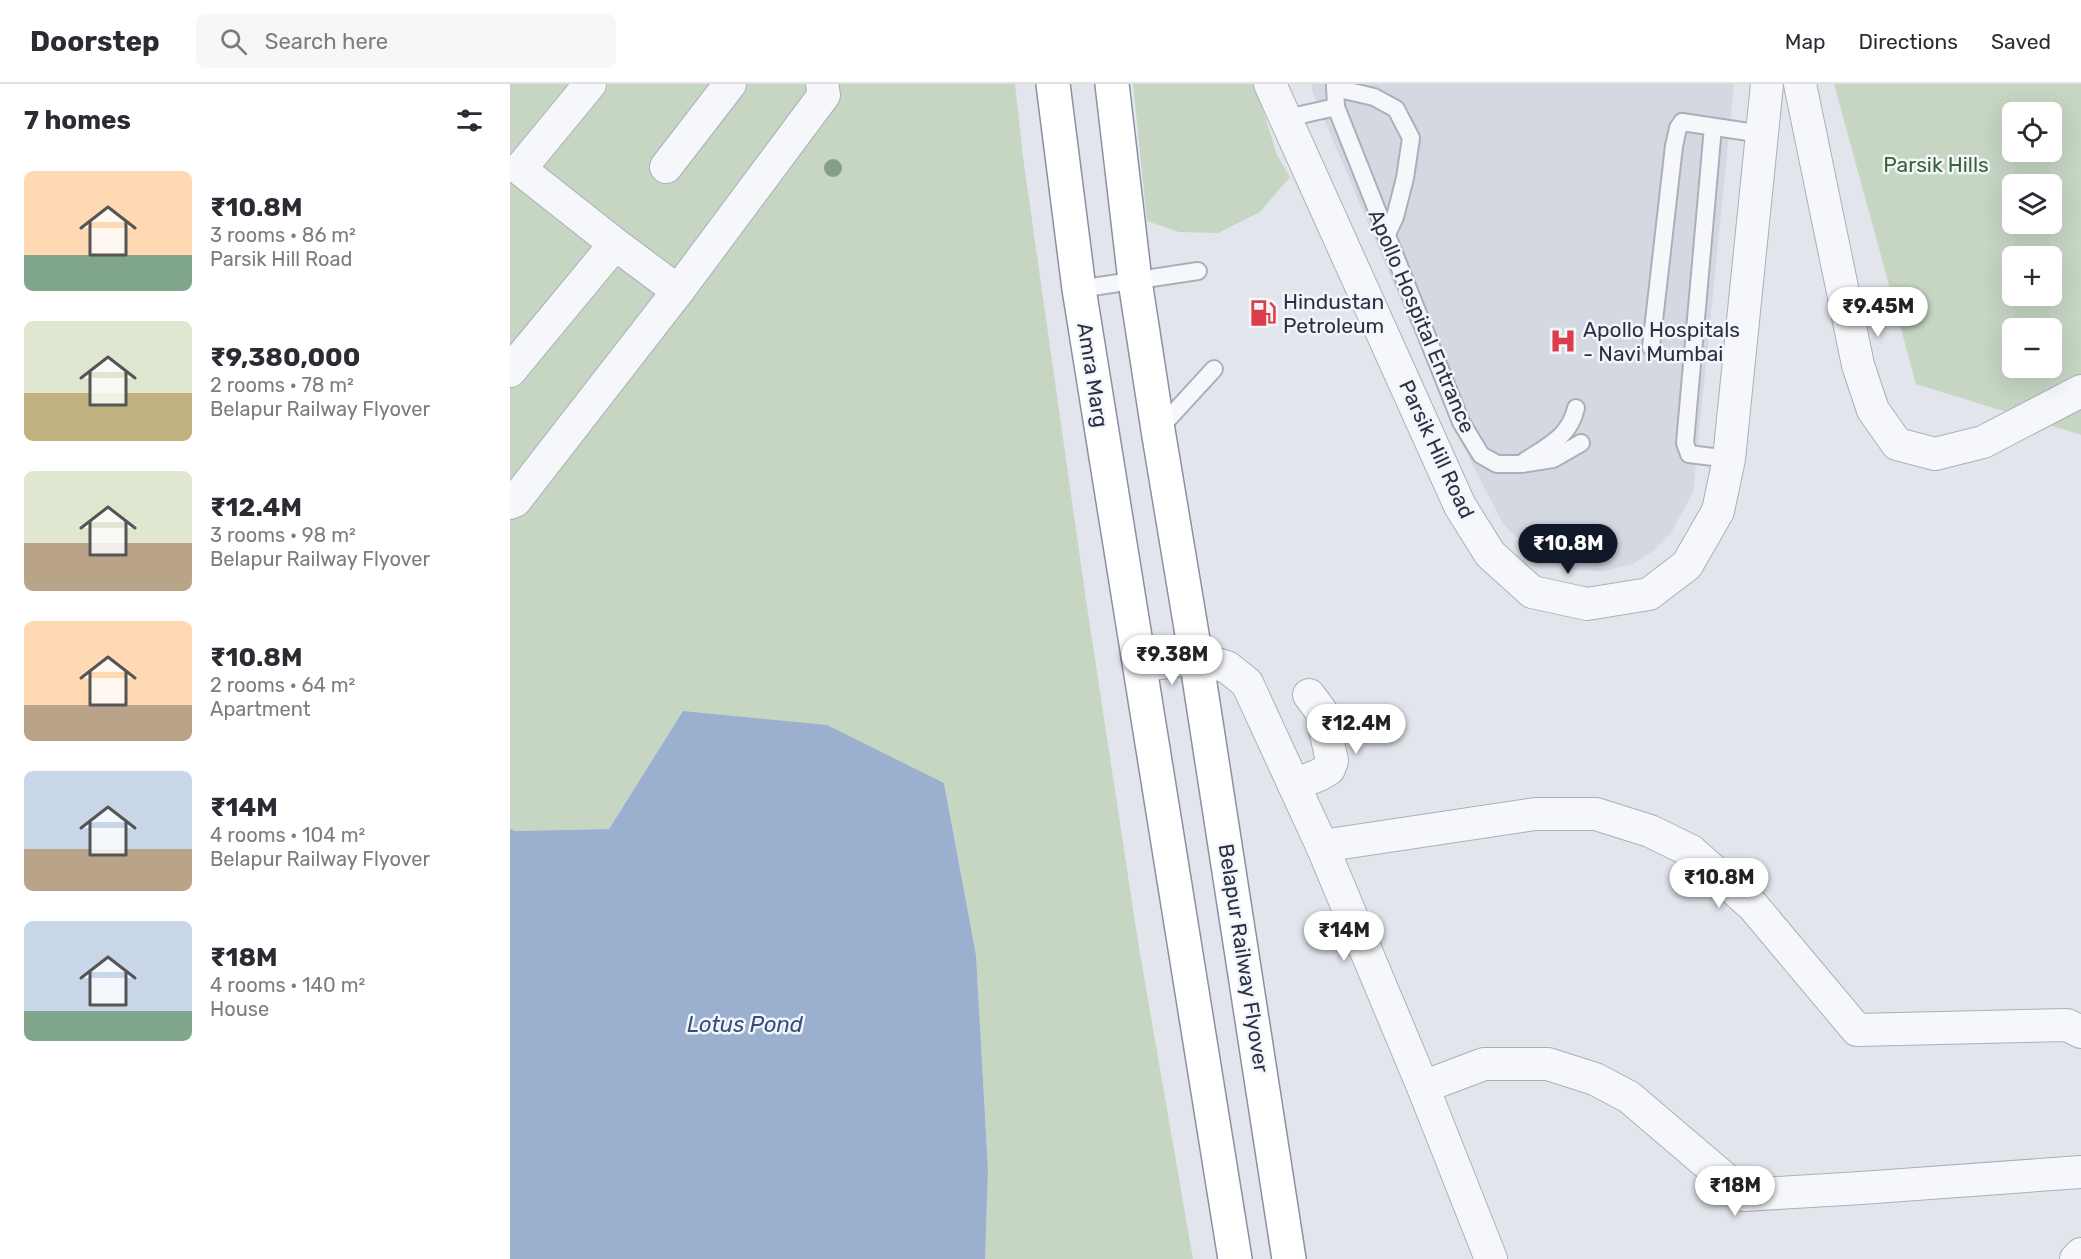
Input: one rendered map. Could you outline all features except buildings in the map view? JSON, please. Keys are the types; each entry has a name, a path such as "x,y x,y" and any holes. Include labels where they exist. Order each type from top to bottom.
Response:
{"highway":[{"name":"Amra Marg","path":"1053,84 1079,290 1140,666"},
{"path":"1112,84 1135,281 1196,658"},
{"name":"Belapur Railway Flyover","path":"1196,658 1290,1259"},
{"path":"1140,666 1235,1259"}],"street":[{"path":"590,84 515,175 678,291"},
{"path":"666,167 730,84"},
{"path":"510,504 515,501 678,291 824,94 822,84"},
{"name":"Parsik Hill Road","path":"1270,84 1460,506 1490,554 1532,592 1587,604 1649,594 1687,565 1718,511 1729,459 1767,84"},
{"path":"1800,84 1858,365 1873,410 1897,444 1935,454 1983,442 2081,391"},
{"path":"510,371 615,244"},
{"path":"1140,666 1196,658 1227,667 1247,683 1322,846 1423,1087 1491,1259"},
{"path":"1294,785 1329,769 1332,761 1321,711 1309,695"},
{"path":"1322,846 1535,814 1596,814 1650,831 1690,851 1753,906 1857,1030 2067,1025 2081,1032"},
{"path":"1423,1087 1484,1064 1548,1064 1595,1079 1629,1097 1744,1195 2081,1172"},
{"path":"2076,1259 2081,1254"}],"lane":[{"path":"1335,86 1374,97 1396,109 1411,138 1405,178 1395,217 1386,236"},
{"name":"Apollo Hospital Entrance","path":"1335,86 1336,107 1386,236 1466,431 1481,455 1497,464 1522,464 1553,459 1581,443"},
{"path":"1287,118 1336,107"},
{"path":"1651,347 1678,128 1682,122 1762,134"},
{"path":"1713,127 1684,442 1689,454 1729,459"},
{"path":"1079,290 1198,271"},
{"path":"1158,430 1215,369"},
{"path":"1522,464 1561,437 1573,421 1576,408"}],"shaded area":[{"name":"Apollo Hospitals - Navi Mumbai","path":"1311,84 1734,84 1693,493 1671,533 1653,551 1633,564 1605,571 1571,570 1535,555 1503,524 1457,434"}],"green space":[{"path":"510,84 1015,84 1023,157 1086,600 1139,948 1193,1259 985,1259 988,1169 976,955 944,783 683,711 609,829 516,831 510,829"},
{"path":"1133,84 1255,84 1277,155 1290,177 1260,212 1218,233 1179,232 1147,221"},
{"name":"Parsik Hills","path":"1834,84 2081,84 2081,435 1916,384"}],"water":[{"name":"Lotus Pond","path":"683,711 827,725 944,783 976,955 988,1169 985,1259 510,1259 510,829 516,831 609,829"}],"place":[{"name":"Hindustan Petroleum","path":"1263,313"},
{"name":"Apollo Hospitals - Navi Mumbai","path":"1563,341"}]}
